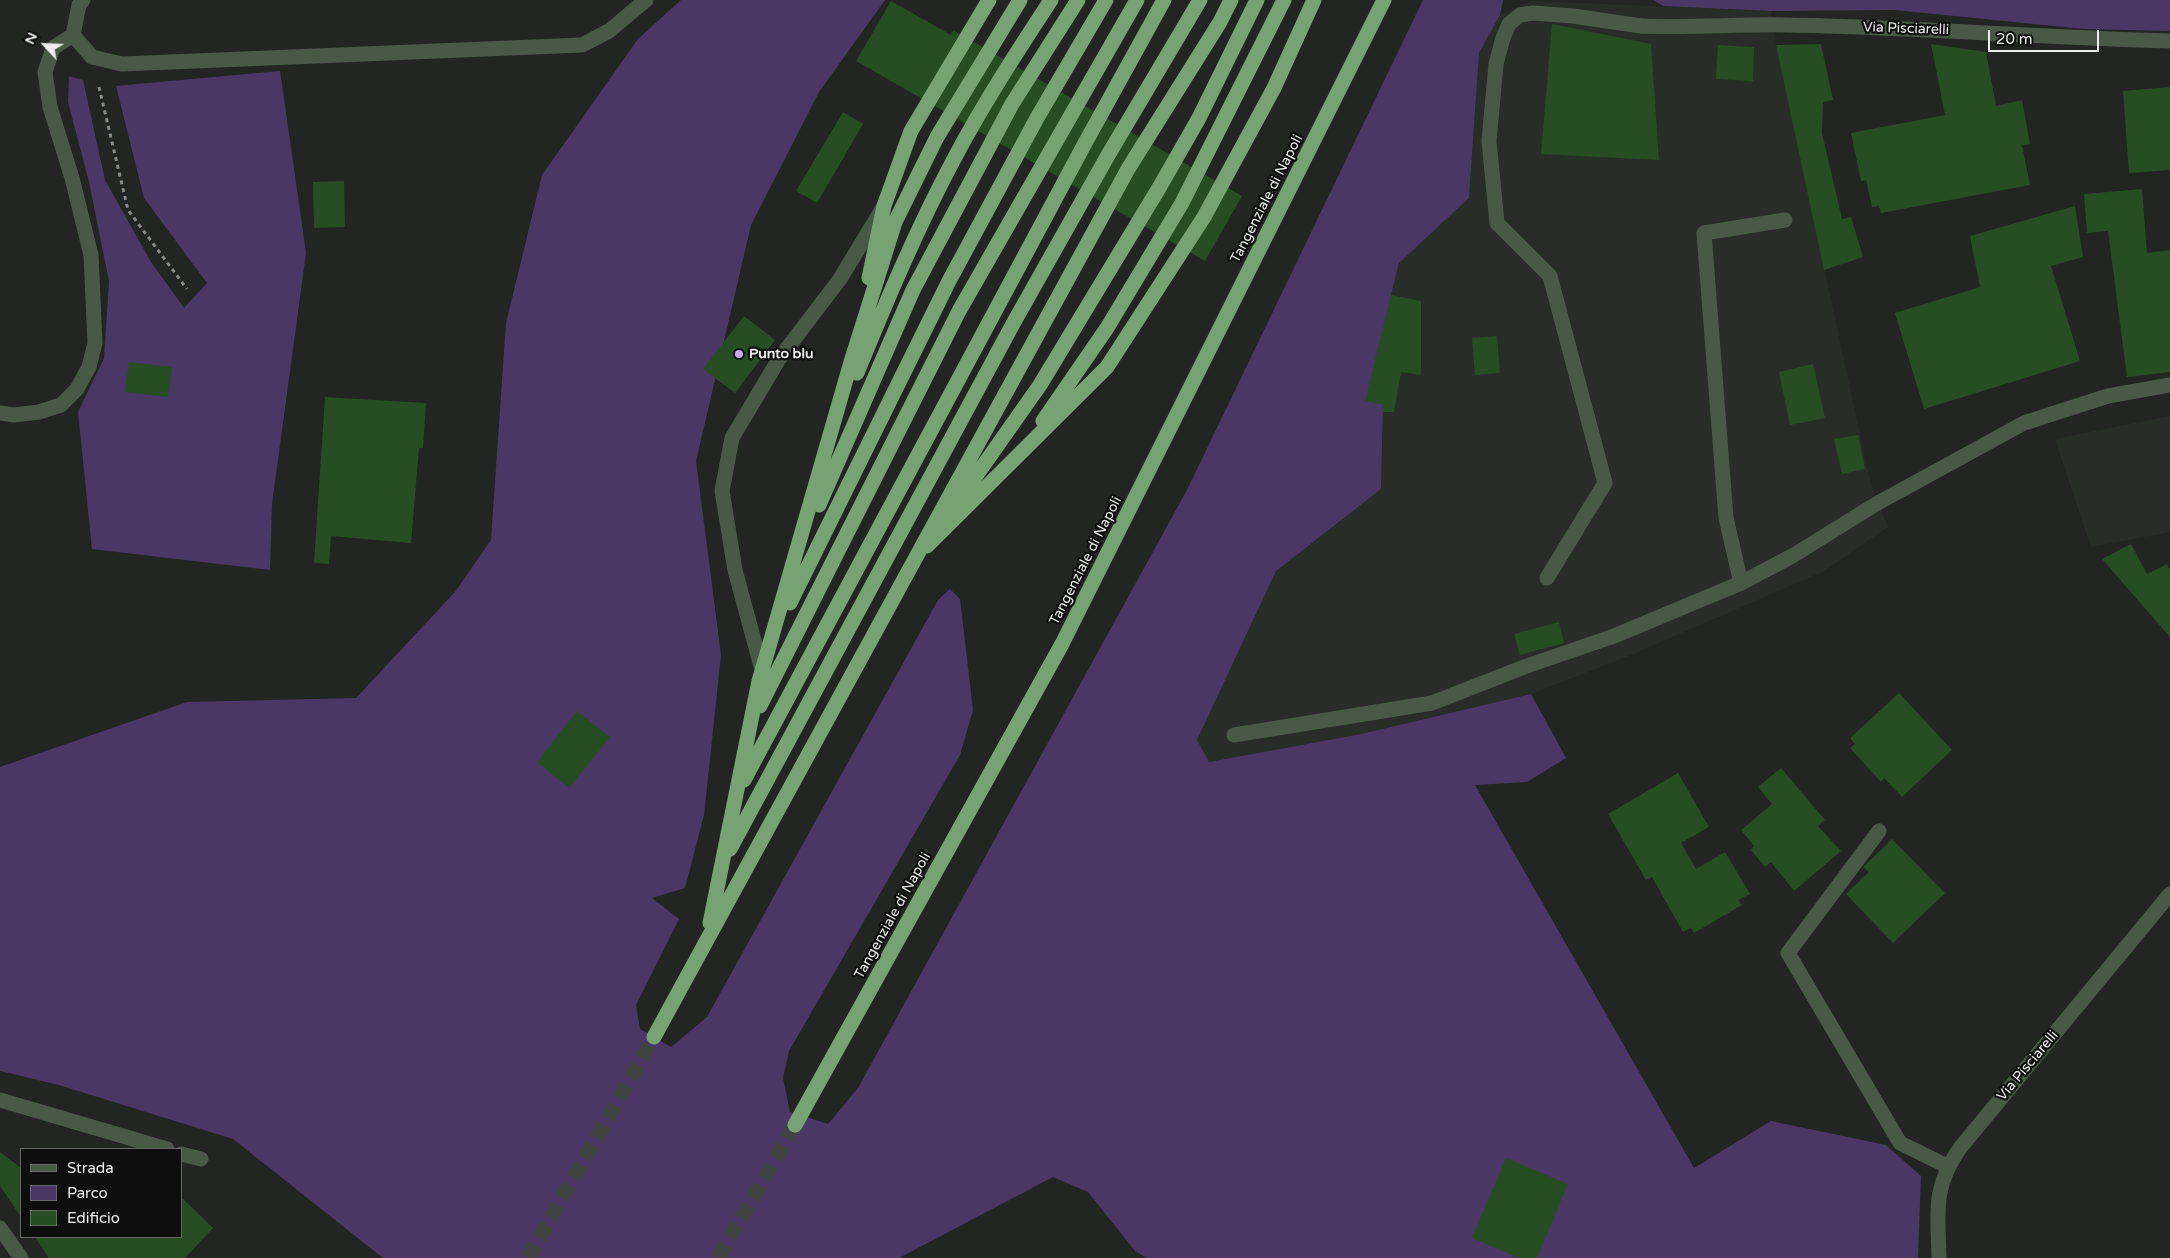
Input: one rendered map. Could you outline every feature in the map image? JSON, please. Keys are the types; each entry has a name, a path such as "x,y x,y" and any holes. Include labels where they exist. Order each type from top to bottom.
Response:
{"highway":[{"path":"851,362 884,206 911,131 989,0"},
{"path":"706,939 762,670 851,362 895,222 937,137 1020,0"},
{"path":"825,454 897,275 954,158 992,92 1051,0"},
{"path":"796,556 914,290 1012,104 1078,0"},
{"path":"771,639 949,281 1037,118 1106,0"},
{"path":"750,726 959,311 1137,0"},
{"path":"736,796 1084,145 1164,0"},
{"path":"722,864 1014,322 1107,157 1200,0"},
{"path":"654,1037 706,939 919,555 1128,169 1220,22 1231,0"},
{"path":"919,555 1040,385 1199,118 1257,0"},
{"path":"1023,451 1107,328 1182,203 1284,0"},
{"path":"919,555 1107,367 1199,226 1274,88 1314,0"},
{"name":"Tangenziale di Napoli","path":"795,1125 1062,644 1384,0"}],"street":[{"path":"83,0 78,5 74,35 92,57 122,64 582,45 609,31 646,0"},
{"name":"Via Pisciarelli","path":"1547,578 1605,483 1550,276 1497,223 1489,141 1496,64 1509,24 1520,15 1533,13 1573,16 1641,26 1682,28 1796,25 1930,30 2084,39 2170,41"},
{"path":"0,413 22,414 39,412 61,405 77,389 89,367 95,343 91,255 72,178 50,107 45,72 53,48 74,35"},
{"path":"762,670 735,570 722,491 732,438 779,359 840,279 884,206"},
{"path":"1741,583 1726,518 1704,233 1785,220"},
{"path":"1234,735 1432,703 1524,667 1614,636 1741,583 1794,555 1876,504 2024,423 2108,396 2170,385"},
{"path":"1879,831 1788,953 1900,1143 1947,1166"},
{"name":"Via Pisciarelli","path":"1939,1258 1938,1195 1947,1166 2170,894"},
{"path":"0,1100 164,1148"},
{"path":"182,1154 201,1159"},
{"path":"0,1228 21,1258"}],"path":[{"path":"92,57 128,210 187,289"}],"shaded area":[{"path":"1531,1 1771,11 1776,45 1871,485 1888,527 1822,572 1631,655 1531,694 1361,734 1208,762 1197,740 1276,571 1381,489 1383,405 1391,295 1399,263 1469,198 1479,53 1500,15"},
{"path":"2170,416 2170,532 2091,547 2055,439"}],"green space":[{"path":"681,0 885,0 819,92 751,225 696,461 721,655 704,815 685,888 652,898 679,919 636,1005 640,1029 671,1047 707,1017 938,600 950,589 960,599 973,710 960,755 789,1051 783,1078 790,1112 828,1124 858,1088 1187,490 1423,0 1503,0 1500,15 1479,53 1469,198 1399,263 1391,295 1383,405 1381,489 1276,571 1197,740 1209,762 1361,734 1531,694 1566,758 1527,782 1475,785 1694,1168 1771,1121 1886,1145 1921,1176 1918,1258 1147,1258 1135,1251 1088,1192 1053,1177 899,1258 383,1258 233,1139 59,1085 0,1071 0,767 187,702 356,698 455,592 491,540 506,323 542,175 638,39"},
{"path":"1653,0 2170,0 2170,31 2084,29 1895,10 1771,11 1663,6"},
{"path":"280,71 306,253 272,504 270,570 92,549 78,412 104,358 109,281 89,182 68,102 69,76 83,80 105,180 151,262 184,308 207,283 144,198 116,86"}],"building":[{"path":"891,1 951,35 953,30 1242,196 1205,261 856,61"},
{"path":"1552,24 1651,44 1659,160 1541,154"},
{"path":"1821,44 1833,100 1823,102 1822,133 1842,219 1851,217 1863,257 1824,270 1776,45"},
{"path":"1931,44 1986,52 1996,106 2022,100 2030,144 2022,145 2030,185 1881,213 1879,206 1872,207 1866,180 1861,181 1851,133 1945,115"},
{"path":"1718,45 1754,47 1753,81 1716,79"},
{"path":"2170,87 2170,170 2129,173 2123,91"},
{"path":"843,112 863,124 817,203 796,191"},
{"path":"344,181 345,227 314,228 313,182"},
{"path":"2142,189 2147,253 2170,250 2170,372 2127,377 2108,231 2087,233 2084,194"},
{"path":"2075,206 2083,257 2051,266 2080,361 1924,409 1895,313 1980,287 1970,236"},
{"path":"1391,295 1421,301 1421,375 1401,372 1394,412 1383,412 1383,405 1365,401"},
{"name":"Punto blu","path":"744,316 775,340 735,393 703,369"},
{"path":"1497,336 1500,373 1475,375 1472,338"},
{"path":"129,362 172,367 168,397 125,392"},
{"path":"1813,364 1825,418 1790,425 1779,372"},
{"path":"325,397 426,403 423,448 419,448 411,543 331,536 329,564 314,563"},
{"path":"1858,435 1865,469 1842,474 1834,439"},
{"path":"2131,544 2147,574 2167,564 2170,570 2170,637 2102,559"},
{"path":"1559,622 1564,643 1520,655 1514,634"},
{"path":"1899,693 1952,750 1902,797 1884,778 1881,782 1850,748 1855,744 1850,738"},
{"path":"577,711 610,737 569,788 537,762"},
{"path":"1781,768 1825,820 1818,826 1841,851 1794,891 1771,862 1765,867 1751,850 1754,846 1741,830 1772,804 1758,787"},
{"path":"1678,773 1709,827 1681,843 1696,869 1725,852 1750,894 1738,900 1742,905 1694,933 1691,928 1683,932 1652,877 1646,880 1608,814"},
{"path":"1892,839 1945,893 1893,943 1846,894 1869,872 1863,867"},
{"path":"0,1152 20,1167 20,1216 0,1186"},
{"path":"1506,1158 1568,1184 1537,1258 1519,1258 1472,1238"},
{"path":"182,1198 213,1228 185,1258 49,1258 36,1238 182,1238"}],"tunnel":[{"path":"528,1258 654,1037"},
{"path":"718,1258 795,1125"}],"place":[{"name":"Punto blu","path":"739,354"}]}
